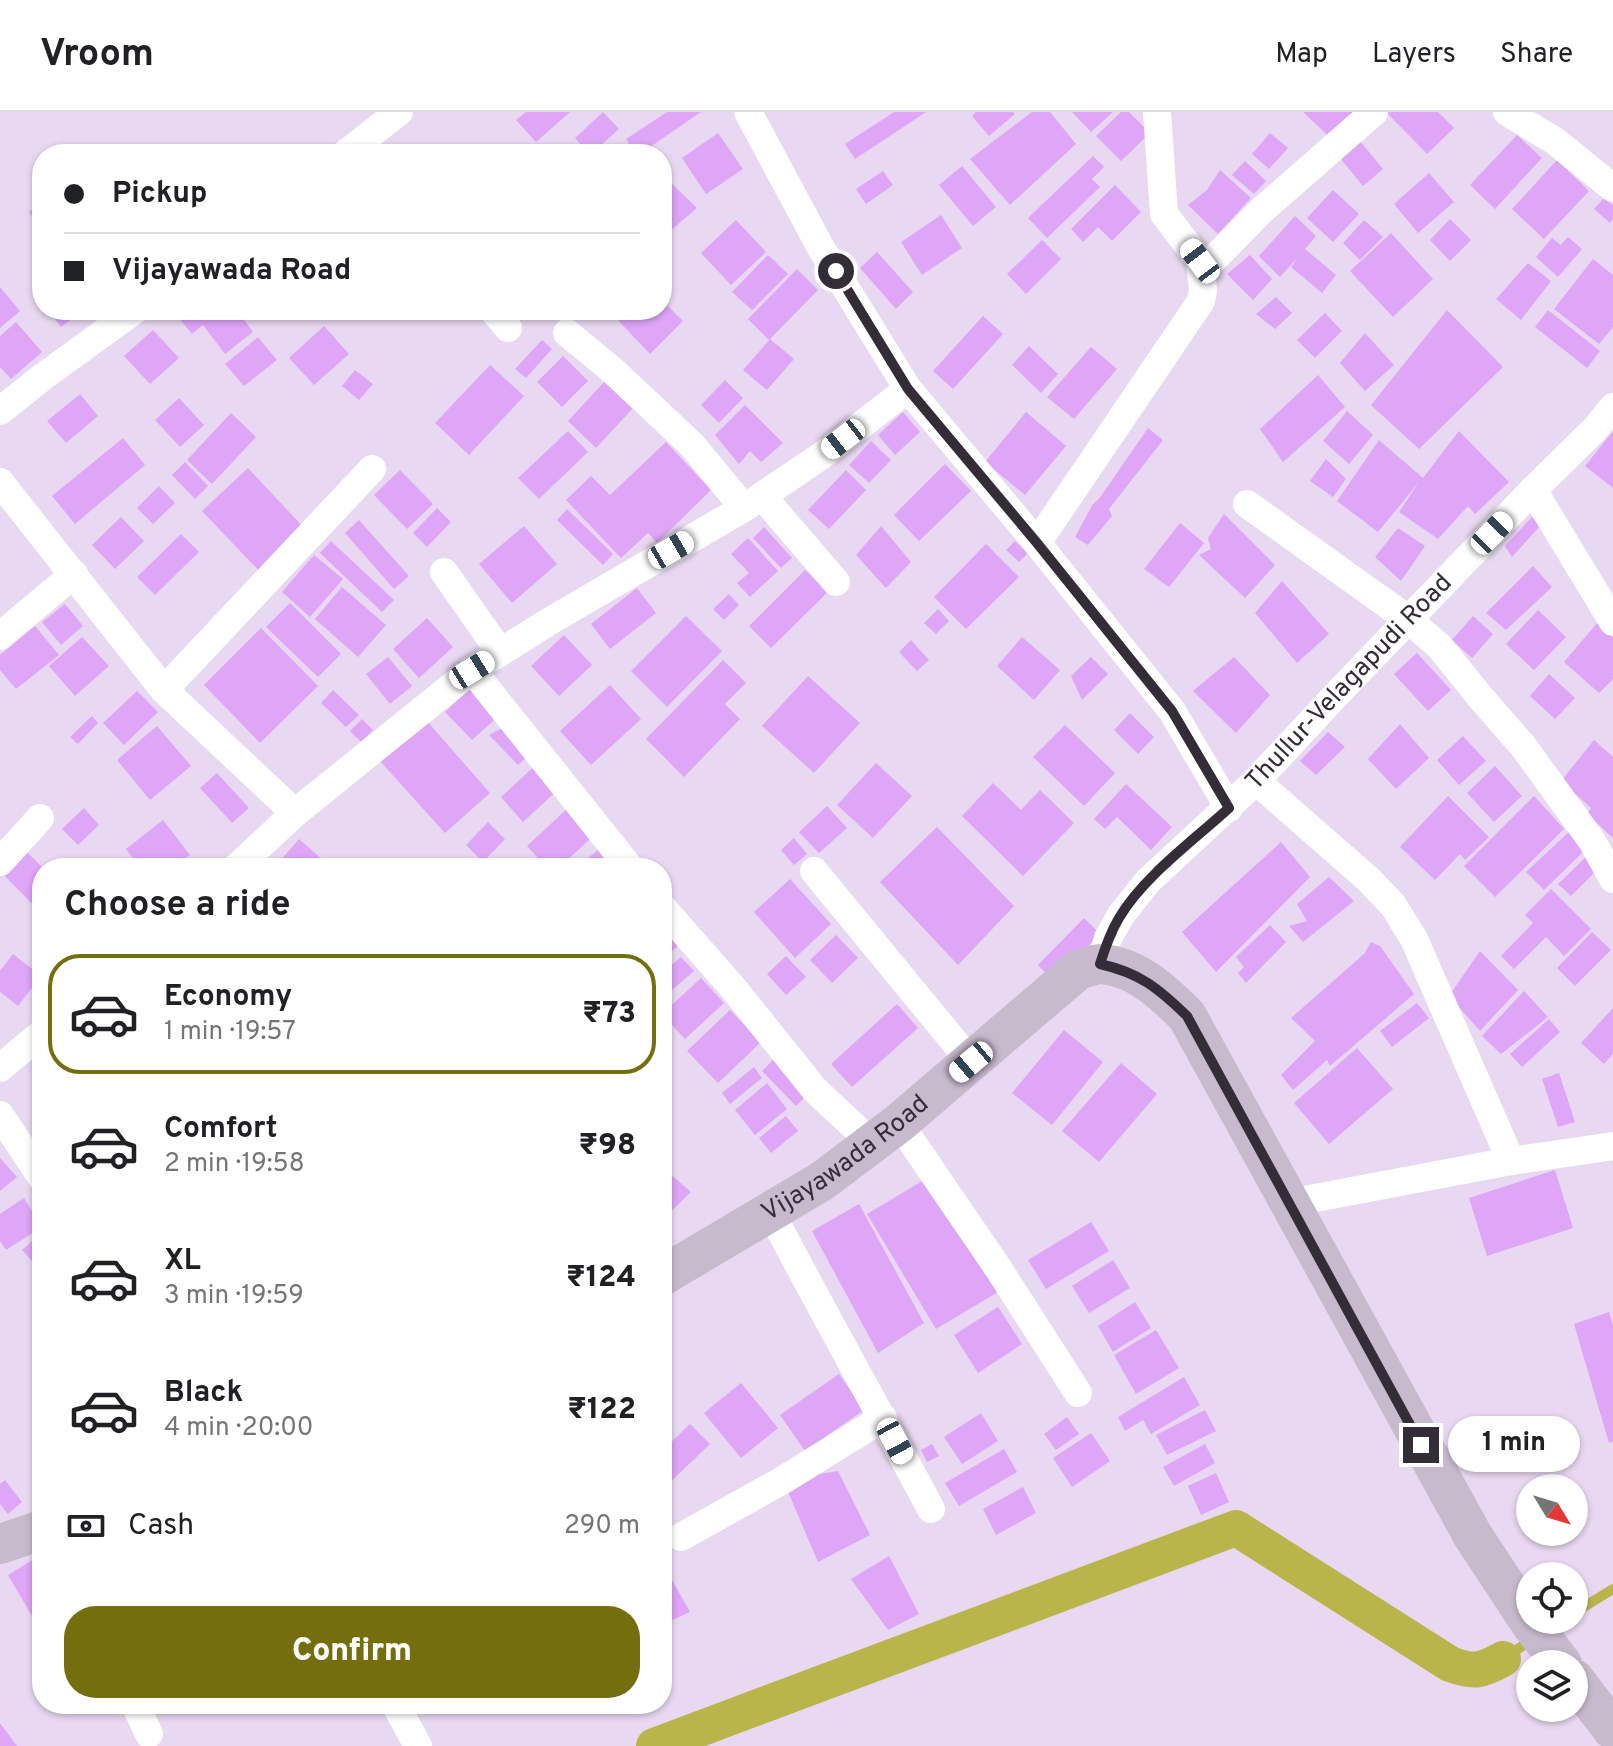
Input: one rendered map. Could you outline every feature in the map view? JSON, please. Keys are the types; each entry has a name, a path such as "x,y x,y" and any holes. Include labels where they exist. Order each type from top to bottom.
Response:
{"main road":[{"name":"Vijayawada Road","path":"672,1270 822,1181 886,1134 1078,970 1100,964"},
{"path":"1100,964 1145,979 1187,1016 1473,1536 1551,1650"},
{"path":"0,1544 32,1533"},
{"path":"1588,1698 1613,1730"}],"street":[{"path":"361,144 399,112"},
{"path":"748,112 821,248 908,389 1172,711 1229,808"},
{"path":"1037,543 1201,301 1200,261 1164,214 1157,112"},
{"path":"1202,271 1262,210 1374,112"},
{"path":"1507,112 1555,141 1613,188"},
{"path":"0,411 121,320"},
{"path":"567,333 611,369 836,582"},
{"path":"247,858 295,813 472,670 753,502 821,456 908,389"},
{"name":"Thullur-Velagapudi Road","path":"1100,964 1108,938 1121,915 1148,881 1256,781 1613,407"},
{"path":"164,690 372,469"},
{"path":"0,482 164,690 295,813"},
{"path":"1533,490 1613,622"},
{"path":"1247,504 1409,620 1440,647 1523,746 1592,841 1613,879"},
{"path":"444,572 500,652"},
{"path":"0,636 74,574"},
{"path":"472,670 622,858"},
{"path":"1256,781 1368,879 1393,905 1414,939 1511,1161"},
{"path":"0,862 40,818"},
{"path":"814,871 971,1062"},
{"path":"672,918 734,989 815,1090 886,1134 998,1268 1078,1393"},
{"path":"0,1068 32,1041"},
{"path":"0,1115 32,1163"},
{"path":"1289,1203 1511,1161 1613,1146"},
{"path":"771,1213 931,1509"},
{"path":"681,1537 783,1480 883,1418"},
{"path":"140,1714 149,1734"},
{"path":"400,1714 418,1746"}],"building":[{"path":"526,112 570,112 536,142 516,120"},
{"path":"603,112 619,129 602,144 580,144 575,138"},
{"path":"667,112 701,112 655,144 629,144 626,139"},
{"path":"894,112 926,112 855,159 845,144"},
{"path":"976,112 1015,114 989,136 972,116"},
{"path":"1032,112 1050,112 1076,144 1010,205 970,159"},
{"path":"1072,112 1113,112 1091,132"},
{"path":"1121,112 1129,112 1150,133 1121,161 1096,136"},
{"path":"1303,112 1362,112 1335,142"},
{"path":"1386,112 1438,112 1454,128 1427,154"},
{"path":"718,133 743,169 706,194 682,158"},
{"path":"1270,133 1288,148 1269,169 1252,154"},
{"path":"1517,135 1542,158 1495,209 1470,185"},
{"path":"1360,141 1383,169 1363,186 1340,158"},
{"path":"1093,156 1104,167 1092,179 1100,187 1047,238 1028,218"},
{"path":"1557,160 1589,191 1544,239 1512,209"},
{"path":"1245,161 1266,181 1254,194 1232,175"},
{"path":"962,166 996,207 973,226 939,185"},
{"path":"1220,170 1251,198 1218,234 1188,205 1207,190"},
{"path":"883,171 893,185 866,204 856,189"},
{"path":"1429,173 1454,202 1418,233 1394,204"},
{"path":"672,184 697,208 672,229"},
{"path":"1115,185 1141,212 1112,241 1098,227 1083,242 1071,229"},
{"path":"1333,190 1359,214 1333,242 1307,218"},
{"path":"1604,198 1613,205 1610,223 1594,209"},
{"path":"941,215 962,248 922,275 901,242"},
{"path":"1295,216 1316,236 1305,249 1336,275 1322,293 1291,267 1298,257 1280,277 1259,256"},
{"path":"1450,219 1471,240 1450,261 1430,240"},
{"path":"736,220 766,252 731,285 701,253"},
{"path":"1364,220 1383,237 1360,260 1343,243"},
{"path":"1391,233 1433,279 1393,317 1350,271"},
{"path":"1568,237 1582,249 1558,277 1536,257 1552,238 1561,245"},
{"path":"1042,240 1061,259 1026,294 1007,274"},
{"path":"877,252 913,292 896,309 860,268"},
{"path":"768,255 788,274 752,310 732,292"},
{"path":"1250,255 1272,279 1253,300 1227,274"},
{"path":"1593,259 1613,275 1613,327 1599,344 1554,309"},
{"path":"1528,263 1551,281 1521,320 1496,299"},
{"path":"797,269 818,290 769,340 748,319"},
{"path":"0,287 20,311 0,328"},
{"path":"1276,297 1292,313 1275,329 1256,314"},
{"path":"672,310 683,321 650,354 618,320 672,320"},
{"path":"1447,310 1503,367 1419,449 1371,405"},
{"path":"1548,310 1600,351 1587,368 1535,327"},
{"path":"1325,313 1342,331 1315,358 1297,340"},
{"path":"983,316 1003,334 953,389 933,371"},
{"path":"56,320 70,320 61,327"},
{"path":"181,320 244,320 253,332 225,354 203,325 192,334"},
{"path":"16,322 42,352 11,379 0,367 0,336"},
{"path":"324,326 349,354 314,385 289,358"},
{"path":"153,330 179,358 150,384 124,356"},
{"path":"1365,333 1394,365 1365,391 1340,363"},
{"path":"258,337 277,360 244,386 225,364"},
{"path":"770,339 794,359 767,390 743,370"},
{"path":"542,340 552,349 526,378 515,369"},
{"path":"1029,346 1058,374 1041,393 1012,365"},
{"path":"1091,347 1117,369 1074,419 1047,397"},
{"path":"563,356 588,381 562,407 537,382"},
{"path":"490,365 524,396 469,455 435,423"},
{"path":"355,370 373,384 359,400 342,386"},
{"path":"1318,375 1345,407 1283,462 1260,429"},
{"path":"606,380 635,406 596,448 568,421"},
{"path":"725,380 743,398 719,423 701,405"},
{"path":"80,394 98,416 66,443 47,421"},
{"path":"179,398 204,425 180,447 155,420"},
{"path":"745,405 783,443 761,462 750,451 739,464 715,435"},
{"path":"1347,411 1373,435 1349,464 1323,441"},
{"path":"903,412 920,432 895,455 878,435"},
{"path":"1026,412 1066,446 1025,495 985,462"},
{"path":"231,413 256,437 212,484 187,460"},
{"path":"1148,428 1163,440 1109,509 1112,516 1088,545 1075,537 1093,504"},
{"path":"568,431 588,452 539,499 518,478"},
{"path":"1459,431 1509,482 1475,514 1468,506 1438,539 1399,512 1419,482 1378,532 1337,501 1379,440 1423,478"},
{"path":"1613,431 1613,488 1585,466"},
{"path":"123,438 145,465 75,524 52,496"},
{"path":"871,441 891,460 869,483 849,465"},
{"path":"666,442 711,490 657,543 648,533 621,558 566,500 591,476 610,495"},
{"path":"1326,459 1346,479 1333,497 1310,481"},
{"path":"185,462 208,486 195,499 172,475"},
{"path":"945,464 971,491 919,541 894,515"},
{"path":"248,468 307,531 262,574 202,511"},
{"path":"400,470 433,504 407,529 374,495"},
{"path":"846,470 866,490 829,529 808,510"},
{"path":"159,486 175,503 153,524 137,508"},
{"path":"437,508 451,522 427,547 413,533"},
{"path":"567,509 613,554 603,565 557,520"},
{"path":"1224,514 1275,565 1245,598 1199,555 1211,549 1208,538"},
{"path":"121,517 144,541 115,569 92,545"},
{"path":"1532,517 1540,526 1512,557 1505,546"},
{"path":"359,520 409,576 394,589 345,533"},
{"path":"1180,523 1204,543 1169,587 1144,569"},
{"path":"524,526 557,564 512,603 479,564"},
{"path":"881,526 911,562 886,588 856,555"},
{"path":"764,527 792,558 781,568 753,538"},
{"path":"1398,528 1425,546 1401,581 1375,557"},
{"path":"181,534 199,552 155,595 137,577"},
{"path":"748,538 778,571 750,597 737,583 749,573 731,554"},
{"path":"331,541 394,600 382,612 320,553"},
{"path":"1015,541 1028,553 1019,562 1006,550"},
{"path":"986,544 1019,577 966,629 934,597"},
{"path":"314,555 343,579 310,617 282,592"},
{"path":"1533,566 1552,587 1506,630 1486,613"},
{"path":"805,570 828,592 771,648 749,626"},
{"path":"1282,581 1329,634 1297,663 1255,613"},
{"path":"342,587 386,625 358,657 315,619"},
{"path":"637,588 656,613 610,649 591,624"},
{"path":"729,594 739,605 724,620 713,609"},
{"path":"290,603 341,654 318,677 266,627"},
{"path":"65,604 83,626 61,645 42,622"},
{"path":"938,609 949,621 936,634 924,623"},
{"path":"1538,610 1566,637 1534,670 1506,644"},
{"path":"686,616 722,651 667,707 631,671"},
{"path":"1473,616 1493,634 1472,658 1452,640"},
{"path":"427,618 453,647 419,678 393,649"},
{"path":"1598,622 1613,637 1613,679 1599,693 1564,662"},
{"path":"35,626 59,655 16,689 0,670 0,655"},
{"path":"261,628 318,686 260,743 204,685"},
{"path":"564,635 592,665 559,696 531,666"},
{"path":"82,637 109,666 75,696 49,666"},
{"path":"1022,637 1060,670 1034,700 997,666"},
{"path":"911,640 929,660 917,671 899,652"},
{"path":"1417,653 1451,690 1428,711 1394,674"},
{"path":"388,657 412,686 390,704 366,674"},
{"path":"1091,657 1108,674 1082,700 1071,676"},
{"path":"1234,657 1270,695 1236,733 1193,691"},
{"path":"723,660 746,683 725,704 740,719 684,777 646,739"},
{"path":"1549,674 1575,698 1555,719 1530,696"},
{"path":"808,676 860,723 814,773 762,726"},
{"path":"475,684 502,713 472,740 445,712"},
{"path":"610,685 641,719 591,765 560,731"},
{"path":"333,690 359,715 346,727 321,703"},
{"path":"137,691 158,712 124,745 103,723"},
{"path":"1130,713 1154,737 1138,754 1114,730"},
{"path":"92,716 98,723 78,744 70,737"},
{"path":"362,719 373,730 361,742 350,731"},
{"path":"426,720 490,793 445,833 380,761"},
{"path":"1400,724 1429,758 1396,789 1368,759"},
{"path":"1065,725 1115,773 1084,806 1033,757"},
{"path":"157,726 191,766 150,800 117,760"},
{"path":"506,726 532,752 518,765 489,735"},
{"path":"1328,732 1345,747 1316,775 1300,761"},
{"path":"1463,736 1486,761 1459,785 1437,760"},
{"path":"1594,740 1613,757 1613,838 1587,814 1591,808 1561,781"},
{"path":"538,763 560,788 523,822 501,797"},
{"path":"876,763 912,796 873,838 837,805"},
{"path":"1495,766 1522,796 1494,822 1467,793"},
{"path":"217,773 249,808 232,823 200,788"},
{"path":"993,783 1021,810 1040,790 1074,823 1023,876 962,816"},
{"path":"1126,784 1172,827 1151,850 1117,817 1105,829 1094,819"},
{"path":"1448,796 1489,837 1465,860 1460,854 1435,880 1400,847"},
{"path":"1534,796 1564,829 1495,897 1464,866"},
{"path":"570,806 595,834 570,858 538,858 527,846"},
{"path":"827,806 847,828 819,853 799,832"},
{"path":"84,808 99,825 78,845 62,829"},
{"path":"163,820 190,855 186,858 133,858 126,849"},
{"path":"488,822 505,839 487,858 479,858 466,845"},
{"path":"937,827 1014,906 958,965 880,882"},
{"path":"1570,831 1587,848 1544,890 1526,872"},
{"path":"794,838 807,854 794,865 781,850"},
{"path":"299,839 321,858 283,858"},
{"path":"1281,842 1310,877 1216,972 1182,932"},
{"path":"605,844 617,858 588,858"},
{"path":"23,848 33,858 32,904 0,871"},
{"path":"1587,856 1599,868 1571,896 1558,884"},
{"path":"1329,877 1354,901 1303,942 1289,926 1307,921 1297,904"},
{"path":"790,879 831,924 795,958 754,912"},
{"path":"1551,889 1591,929 1564,956 1546,937 1514,969 1501,956 1533,923 1525,915"},
{"path":"1084,918 1100,934 1054,982 1038,965"},
{"path":"1270,925 1286,942 1246,983 1238,973 1244,967 1236,957"},
{"path":"1592,932 1611,950 1575,986 1557,968"},
{"path":"672,933 683,942 672,951"},
{"path":"836,935 858,958 832,983 810,960"},
{"path":"1371,942 1380,946 1414,994 1330,1066 1327,1060 1293,1090 1281,1075 1315,1041 1291,1018 1364,954"},
{"path":"1480,951 1518,990 1480,1031 1449,996"},
{"path":"13,954 32,969 32,988 18,1006 0,992 0,971"},
{"path":"786,956 806,977 786,995 767,974"},
{"path":"681,957 694,971 672,990 672,965"},
{"path":"701,978 724,1003 685,1039 672,1025 672,1005"},
{"path":"1524,991 1548,1017 1501,1054 1482,1036"},
{"path":"1417,1003 1429,1018 1392,1047 1380,1031"},
{"path":"897,1004 918,1028 852,1087 831,1064"},
{"path":"1613,1008 1613,1054 1604,1064 1581,1043"},
{"path":"730,1010 761,1042 718,1083 687,1051"},
{"path":"1549,1019 1560,1032 1522,1067 1510,1054"},
{"path":"1064,1030 1103,1062 1052,1125 1012,1093"},
{"path":"1357,1048 1393,1089 1329,1144 1294,1103"},
{"path":"777,1056 811,1091 796,1106 762,1071"},
{"path":"1121,1063 1157,1094 1099,1162 1062,1131"},
{"path":"754,1067 762,1078 730,1104 722,1093"},
{"path":"1559,1073 1575,1122 1558,1127 1542,1079"},
{"path":"767,1083 787,1109 755,1135 735,1110"},
{"path":"786,1116 798,1131 771,1153 759,1138"},
{"path":"0,1158 17,1177 0,1191"},
{"path":"1555,1170 1573,1228 1487,1256 1469,1198"},
{"path":"672,1176 691,1192 672,1210"},
{"path":"929,1177 998,1292 936,1329 867,1214"},
{"path":"24,1198 32,1211 32,1233 6,1250 0,1241 0,1214"},
{"path":"859,1204 924,1323 878,1353 812,1231"},
{"path":"1091,1222 1109,1251 1046,1289 1028,1260"},
{"path":"32,1241 32,1261 22,1250"},
{"path":"1113,1260 1130,1288 1089,1313 1072,1286"},
{"path":"1135,1302 1151,1328 1113,1352 1098,1326"},
{"path":"998,1307 1022,1344 978,1373 954,1335"},
{"path":"1609,1312 1613,1325 1613,1441 1609,1443 1574,1324"},
{"path":"1156,1330 1179,1368 1136,1394 1114,1355"},
{"path":"839,1374 864,1410 805,1451 780,1415"},
{"path":"1184,1377 1200,1405 1151,1434 1143,1420 1125,1431 1118,1417"},
{"path":"741,1383 778,1428 741,1458 704,1413"},
{"path":"1205,1410 1216,1431 1167,1455 1156,1435"},
{"path":"981,1413 998,1441 962,1464 944,1437"},
{"path":"1067,1417 1079,1434 1056,1450 1044,1434"},
{"path":"690,1424 710,1444 672,1480 672,1441"},
{"path":"1091,1433 1110,1461 1072,1487 1053,1458"},
{"path":"932,1444 939,1456 927,1462 921,1450"},
{"path":"1205,1444 1215,1463 1174,1486 1163,1467"},
{"path":"1004,1449 1017,1472 959,1506 945,1483"},
{"path":"838,1471 870,1535 818,1562 783,1480"},
{"path":"1216,1473 1229,1502 1201,1515 1188,1486"},
{"path":"5,1480 22,1502 8,1514 0,1504 0,1484"},
{"path":"1023,1487 1036,1513 996,1535 983,1509"},
{"path":"889,1556 919,1614 888,1630 851,1579"},
{"path":"32,1560 32,1616 8,1575"},
{"path":"672,1580 690,1612 672,1620"},
{"path":"0,1723 17,1746 0,1746"}],"waterway":[{"path":"654,1746 1236,1528 1450,1664 1477,1669 1503,1659"},
{"path":"1588,1604 1613,1589"},
{"path":"1503,1659 1534,1638"}],"route":[{"path":"836,271 908,389 1172,711 1229,808 1148,881 1121,915 1108,938 1100,964 1145,979 1187,1016 1421,1445"}]}
